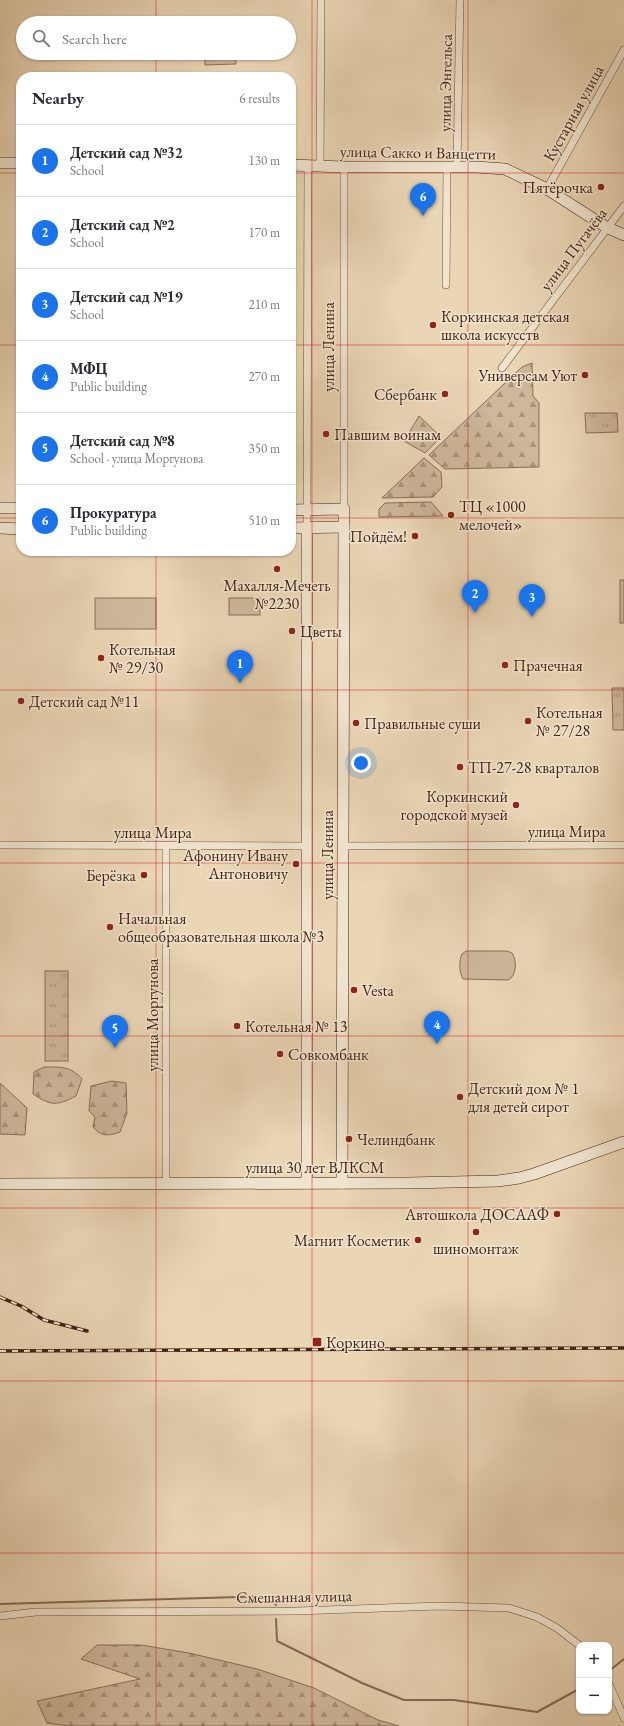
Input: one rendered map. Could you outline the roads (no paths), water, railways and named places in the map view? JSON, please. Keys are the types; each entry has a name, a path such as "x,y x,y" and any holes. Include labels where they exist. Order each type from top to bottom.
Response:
{"street":[{"path":"320,0 320,165"},
{"name":"улица Энгельса","path":"446,285 460,0"},
{"name":"Кустарная улица","path":"547,189 624,50"},
{"path":"0,163 16,163"},
{"name":"улица Сакко и Ванцетти","path":"296,165 505,169 547,189 606,227 624,235"},
{"name":"улица Ленина","path":"307,1183 308,165"},
{"name":"улица Ленина","path":"342,1183 344,167"},
{"name":"улица Пугачёва","path":"502,368 606,227 624,206"},
{"path":"0,508 16,508"},
{"path":"296,510 344,509"},
{"path":"296,528 344,527"},
{"path":"0,528 16,529"},
{"name":"улица Мира","path":"0,845 307,846"},
{"name":"улица Мира","path":"343,846 624,845"},
{"name":"улица Моргунова","path":"166,846 166,1184"},
{"name":"улица 30 лет ВЛКСМ","path":"0,1184 408,1183 498,1181 519,1178 624,1142"},
{"name":"Смешанная улица","path":"0,1616 36,1612 296,1612 440,1606 509,1608 537,1617 557,1628 576,1643"},
{"path":"612,1691 624,1718"}],"waterway":[{"path":"0,1604 271,1596 276,1605"},
{"path":"276,1619 277,1641 362,1683 404,1700 454,1700 537,1712 576,1691"},
{"path":"612,1669 624,1659"}],"railway":[{"path":"0,1297 21,1306 44,1320 87,1331"},
{"path":"0,1351 624,1348"}],"place":[{"name":"Пятёрочка","path":"601,187"},
{"name":"Прокуратура","path":"423,216"},
{"name":"Коркинская детская школа искусств","path":"433,325"},
{"name":"Универсам Уют","path":"585,375"},
{"name":"Сбербанк","path":"445,394"},
{"name":"Павшим воинам","path":"326,434"},
{"name":"ТЦ «1000 мелочей»","path":"451,515"},
{"name":"Пойдём!","path":"415,536"},
{"name":"Махалля-Мечеть №2230","path":"277,569"},
{"name":"Детский сад №2","path":"475,613"},
{"name":"Детский сад №19","path":"532,617"},
{"name":"Цветы","path":"292,631"},
{"name":"Котельная № 29/30","path":"101,658"},
{"name":"Прачечная","path":"505,665"},
{"name":"Детский сад №32","path":"240,683"},
{"name":"Детский сад №11","path":"21,701"},
{"name":"Котельная № 27/28","path":"528,721"},
{"name":"Правильные суши","path":"356,723"},
{"name":"ТП-27-28 кварталов","path":"460,767"},
{"name":"Коркинский городской музей","path":"516,805"},
{"name":"Афонину Ивану Антоновичу","path":"296,864"},
{"name":"Берёзка","path":"144,875"},
{"name":"Начальная общеобразовательная школа №3","path":"110,927"},
{"name":"Vesta","path":"354,990"},
{"name":"Котельная № 13","path":"237,1026"},
{"name":"МФЦ","path":"437,1044"},
{"name":"Детский сад №8","path":"115,1048"},
{"name":"Совкомбанк","path":"280,1054"},
{"name":"Детский дом № 1 для детей сирот","path":"460,1097"},
{"name":"Челиндбанк","path":"349,1139"},
{"name":"Автошкола ДОСААФ","path":"557,1214"},
{"name":"шиномонтаж","path":"476,1232"},
{"name":"Магнит Косметик","path":"418,1240"},
{"name":"Коркино","path":"317,1342"}]}
